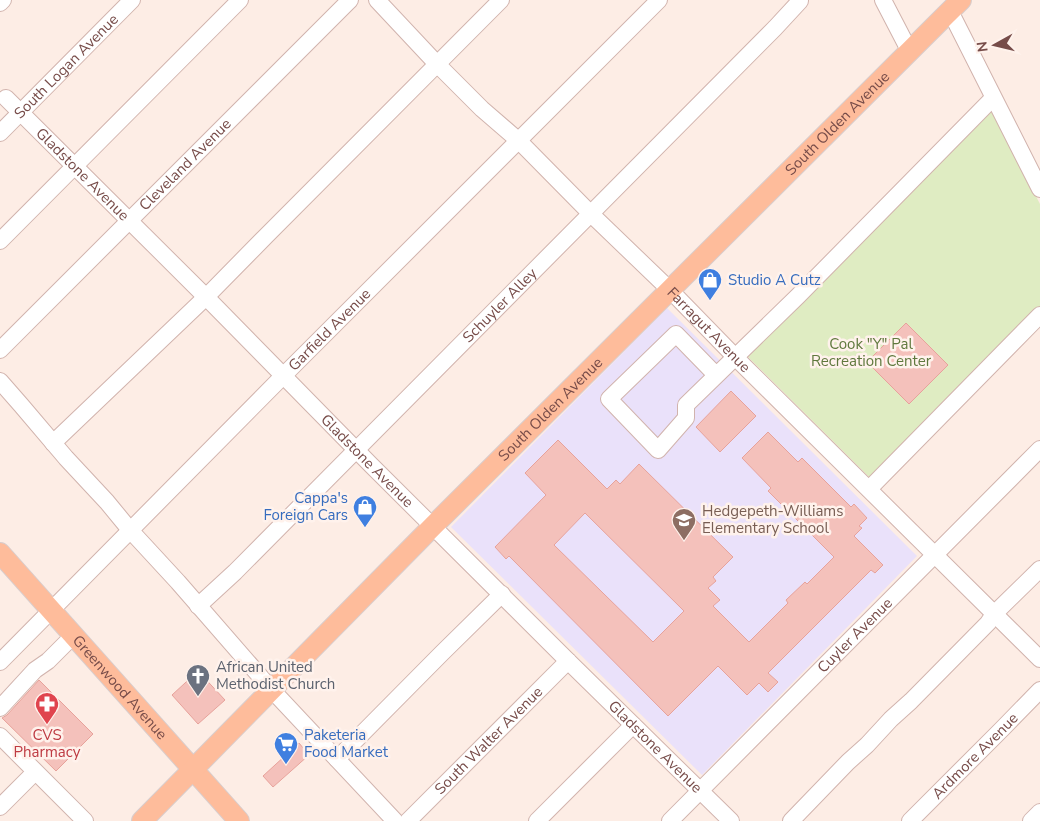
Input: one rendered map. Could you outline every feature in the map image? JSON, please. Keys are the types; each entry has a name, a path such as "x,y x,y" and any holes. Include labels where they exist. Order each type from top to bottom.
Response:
{"main road":[{"name":"South Olden Avenue","path":"142,821 433,526 955,6"},
{"name":"Greenwood Avenue","path":"0,553 239,821"}],"street":[{"path":"0,3 3,0"},
{"name":"South Logan Avenue","path":"0,133 132,0"},
{"path":"0,241 240,0"},
{"name":"Cleveland Avenue","path":"0,350 350,0"},
{"name":"Farragut Avenue","path":"377,0 482,108 519,141 670,290 1040,659"},
{"path":"53,443 206,297 501,0"},
{"name":"Garfield Avenue","path":"0,662 659,0"},
{"path":"884,0 910,52"},
{"name":"Schuyler Alley","path":"198,606 235,572 591,214 775,28 799,1"},
{"path":"955,6 993,98 1039,184"},
{"name":"Gladstone Avenue","path":"6,98 568,661 731,821"},
{"path":"716,375 676,334 609,399 658,450 686,418 686,405 798,296 993,98"},
{"path":"869,489 1040,315"},
{"path":"0,381 272,690 395,821"},
{"name":"Cuyler Avenue","path":"670,821 1040,449"},
{"path":"791,821 1040,569"},
{"path":"337,759 502,594"},
{"path":"0,708 35,670 48,661 73,636"},
{"name":"South Walter Avenue","path":"408,821 568,661"},
{"name":"Ardmore Avenue","path":"910,821 1040,690"},
{"path":"537,821 634,725"},
{"path":"0,736 85,821"},
{"path":"0,807 35,772"},
{"path":"1031,821 1040,812"}],"shaded area":[{"name":"Hedgepeth-Williams Elementary School","path":"667,308 917,556 702,775 451,527"}],"green space":[{"name":"Cook \"Y\" Pal Recreation Center","path":"991,108 1040,204 1040,308 872,480 744,353"}],"building":[{"path":"906,323 948,365 909,404 867,362"},
{"path":"731,391 756,416 720,452 696,427"},
{"path":"768,432 798,462 802,458 851,507 854,504 867,518 859,526 862,528 854,536 883,565 875,573 871,570 768,673 778,682 768,692 759,683 747,695 718,666 668,716 509,556 506,559 495,547 546,495 525,473 558,440 607,489 616,480 620,484 639,464 733,557 713,577 716,581 708,588 720,600 713,606 749,642 788,603 786,600 805,582 807,584 834,557 768,491 771,488 742,458","holes":["585,513 684,611 653,642 554,545"]},
{"name":"African United Methodist Church","path":"198,671 225,700 198,724 172,695"},
{"name":"CVS Pharmacy","path":"39,680 93,734 56,771 2,718"},
{"name":"Paketeria Food Market","path":"299,743 309,755 273,787 263,776"}],"place":[{"name":"Studio A Cutz","path":"710,301"},
{"name":"Cappa's Foreign Cars","path":"365,528"},
{"name":"Hedgepeth-Williams Elementary School","path":"684,541"},
{"name":"African United Methodist Church","path":"198,697"},
{"name":"CVS Pharmacy","path":"47,725"},
{"name":"Paketeria Food Market","path":"286,765"}]}
